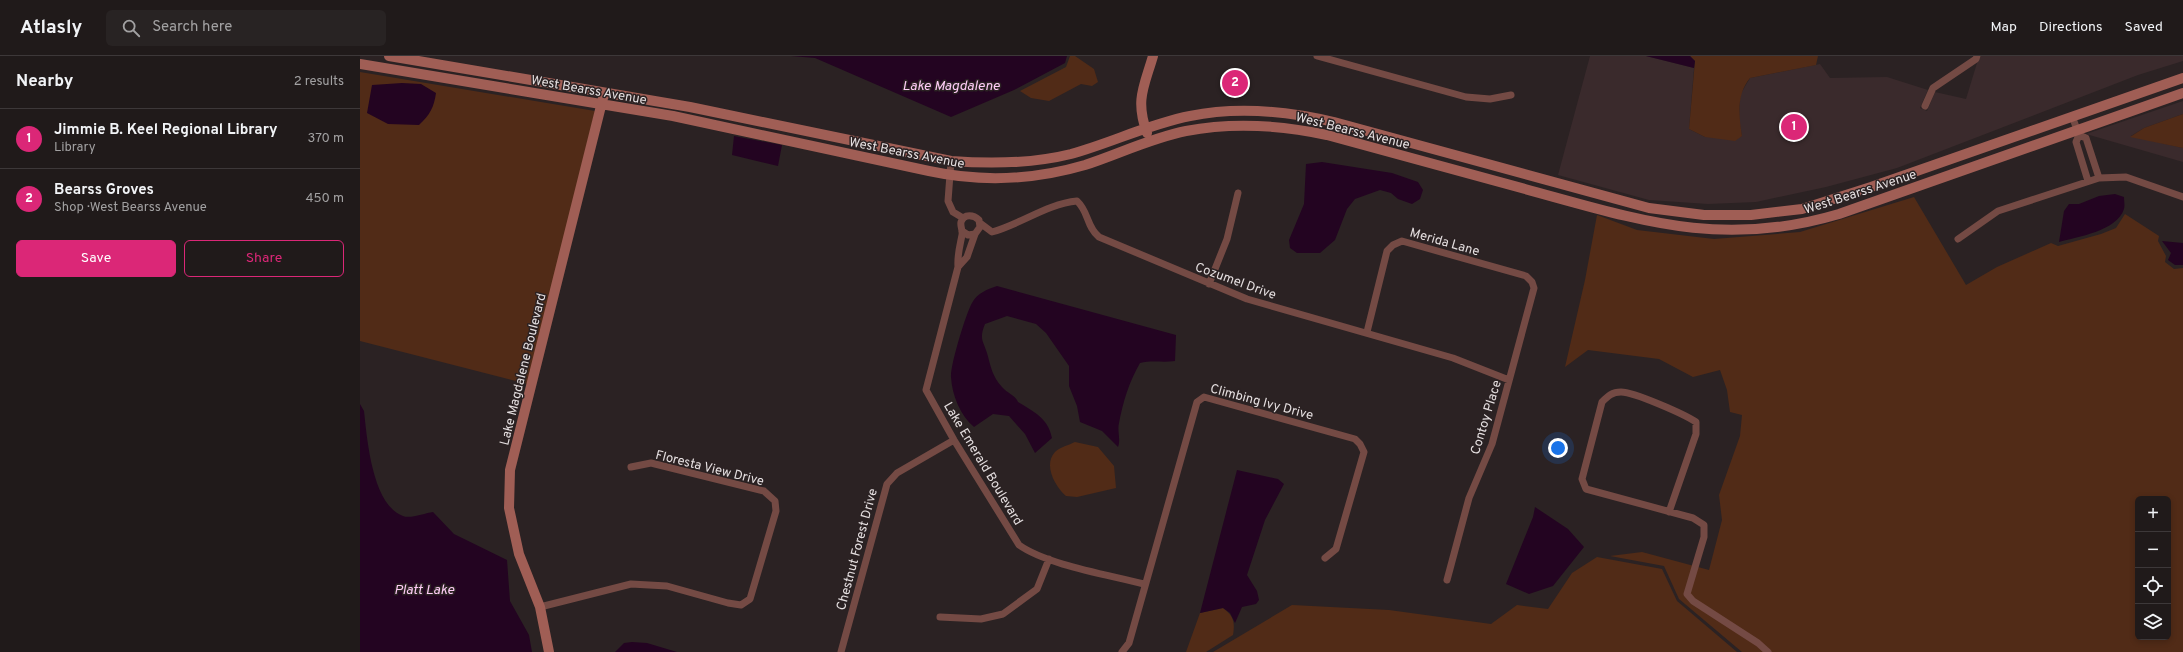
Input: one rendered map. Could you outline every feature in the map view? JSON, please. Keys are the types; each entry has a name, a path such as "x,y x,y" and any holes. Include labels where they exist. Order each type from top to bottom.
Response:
{"main road":[{"name":"West Bearss Avenue","path":"390,56 690,107 951,161 983,164 1014,163 1053,158 1175,119 1213,112 1264,110 1298,114 1342,124 1631,203 1665,211 1704,216 1751,215 1802,209 1871,187 2183,78"},
{"path":"1149,141 1140,110 1141,92 1153,56"},
{"name":"West Bearss Avenue","path":"360,64 681,118 950,176 1009,177 1058,172 1086,164 1149,141 1184,132 1215,127 1249,125 1286,127 1327,135 1628,217 1693,229 1733,230 1765,229 1806,222 1839,214 2078,133 2183,93"},
{"name":"Lake Magdalene Boulevard","path":"549,652 540,607 519,554 509,508 510,470 604,92"},
{"path":"1806,222 1815,215 1864,199 1871,187"}],"street":[{"path":"1317,56 1466,97 1490,99 1511,95"},
{"path":"1925,106 1933,88 1976,59 1977,56"},
{"path":"2072,116 2078,133 2076,142 2088,181"},
{"path":"2078,133 2086,138 2099,178"},
{"path":"951,161 948,201 953,212 963,218"},
{"path":"1958,238 1998,211 2099,178 2126,177 2183,197"},
{"path":"1209,284 1227,239 1238,193"},
{"name":"Cozumel Drive","path":"980,223 992,232 1006,228 1065,202 1077,201 1083,207 1091,230 1099,237 1209,284 1247,299 1453,358 1509,380"},
{"path":"969,215 974,216 980,223 980,229 975,234 968,235 962,231 961,223 963,218 969,215"},
{"name":"Lake Emerald Boulevard","path":"962,231 957,255 958,267 926,390 954,440 1020,545 1029,551 1049,559 1144,584"},
{"name":"Lake Emerald Boulevard","path":"958,267 966,257 975,234"},
{"name":"Merida Lane","path":"1366,332 1387,250 1393,244 1402,241 1526,276 1532,282"},
{"name":"Contoy Place","path":"1447,580 1469,498 1492,444 1534,288 1532,282"},
{"path":"1669,512 1696,434 1696,422 1683,414 1622,392 1611,394 1602,402 1582,479 1586,489 1669,512 1693,518 1704,525 1704,537 1687,594 1693,601 1758,643 1768,652"},
{"name":"Climbing Ivy Drive","path":"1122,652 1129,642 1144,584 1197,402 1204,396 1355,439 1360,444 1364,452 1336,549 1325,558"},
{"name":"Chestnut Forest Drive","path":"840,652 887,484 897,473 954,440"},
{"name":"Floresta View Drive","path":"540,607 631,584 667,586 728,603 741,605 750,599 776,512 775,501 764,491 652,463 631,467"},
{"path":"940,617 981,619 1003,614 1037,589 1049,559"}],"shaded area":[{"path":"1070,56 1075,56 1094,69 1098,82 1092,86 1081,84 1049,101 1031,98 1020,91 1066,67"},
{"path":"1590,56 1646,56 1694,68 1689,129 1705,137 1742,136 1739,120 1740,95 1750,78 1820,64 1830,78 1887,77 1928,90 1920,108 1927,111 1935,92 1966,99 1977,63 1981,56 2183,56 2183,61 2138,75 1897,168 1826,187 1756,202 1708,204 1649,200 1558,175"},
{"path":"1690,56 1818,56 1816,65 1750,78 1742,91 1740,121 1742,136 1735,141 1705,137 1689,129 1695,61"},
{"path":"360,72 595,111 528,384 360,341"},
{"path":"2183,101 2183,114 2144,128 2131,136 2183,148 2183,162 2086,134"},
{"path":"2183,114 2183,148 2130,137 2144,128"},
{"path":"1914,197 1966,285 1997,267 2051,243 2058,246 2101,234 2116,228 2125,214 2159,236 2158,241 2166,256 2165,262 2174,269 2183,268 2183,652 1742,652 1679,599 1664,566 1610,556 1642,552 1709,570 1722,520 1719,495 1740,436 1742,415 1730,412 1727,390 1720,370 1693,377 1659,359 1588,350 1565,367 1585,280 1597,215 1637,230 1714,239 1800,232"},
{"path":"1075,442 1098,447 1114,466 1116,488 1077,497 1066,496 1062,492 1052,475 1050,463 1057,450"},
{"path":"1597,557 1662,569 1677,601 1737,652 1213,652 1292,605 1389,610 1491,624 1517,605 1548,609 1572,573"},
{"path":"1223,608 1232,617 1234,627 1233,635 1206,652 1186,652 1200,613"}],"water":[{"name":"Lake Magdalene","path":"791,56 1067,56 1065,63 1014,90 951,117 815,58"},
{"path":"1646,56 1690,56 1695,61 1694,68"},
{"path":"402,83 421,84 436,93 431,110 419,125 388,124 367,113 372,85"},
{"path":"734,136 782,145 778,166 732,155"},
{"path":"1322,162 1392,173 1418,182 1423,190 1420,199 1412,204 1398,199 1391,193 1380,190 1355,199 1347,209 1335,240 1320,253 1297,253 1290,248 1289,240 1304,204 1306,164"},
{"path":"2115,194 2124,197 2124,209 2120,217 2113,223 2096,232 2059,242 2064,211 2069,204 2079,204 2099,196"},
{"path":"2162,241 2183,243 2183,265 2175,265 2168,260 2171,253"},
{"path":"997,286 1176,335 1175,361 1140,363 1136,370 1122,407 1118,447 1102,431 1080,422 1077,406 1069,386 1069,366 1046,333 1036,324 1007,316 985,324 983,329 982,339 992,371 1004,389 1018,402 1044,420 1052,438 1035,453 1025,434 1009,416 993,414 974,427 965,417 955,398 951,371 969,309 974,300 983,292"},
{"name":"Platt Lake","path":"360,404 364,411 369,453 373,470 384,499 393,509 406,517 433,512 454,534 507,560 510,601 529,635 532,652 360,652"},
{"path":"1237,470 1278,479 1284,484 1265,520 1247,575 1257,591 1259,600 1256,604 1242,607 1235,623 1230,613 1223,608 1200,613"},
{"path":"1535,507 1568,529 1584,547 1553,586 1529,594 1506,584 1533,517"},
{"path":"624,643 647,643 677,652 615,652"}],"place":[{"name":"Bearss Groves","path":"1235,83"},
{"name":"Jimmie B. Keel Regional Library","path":"1794,127"}]}
